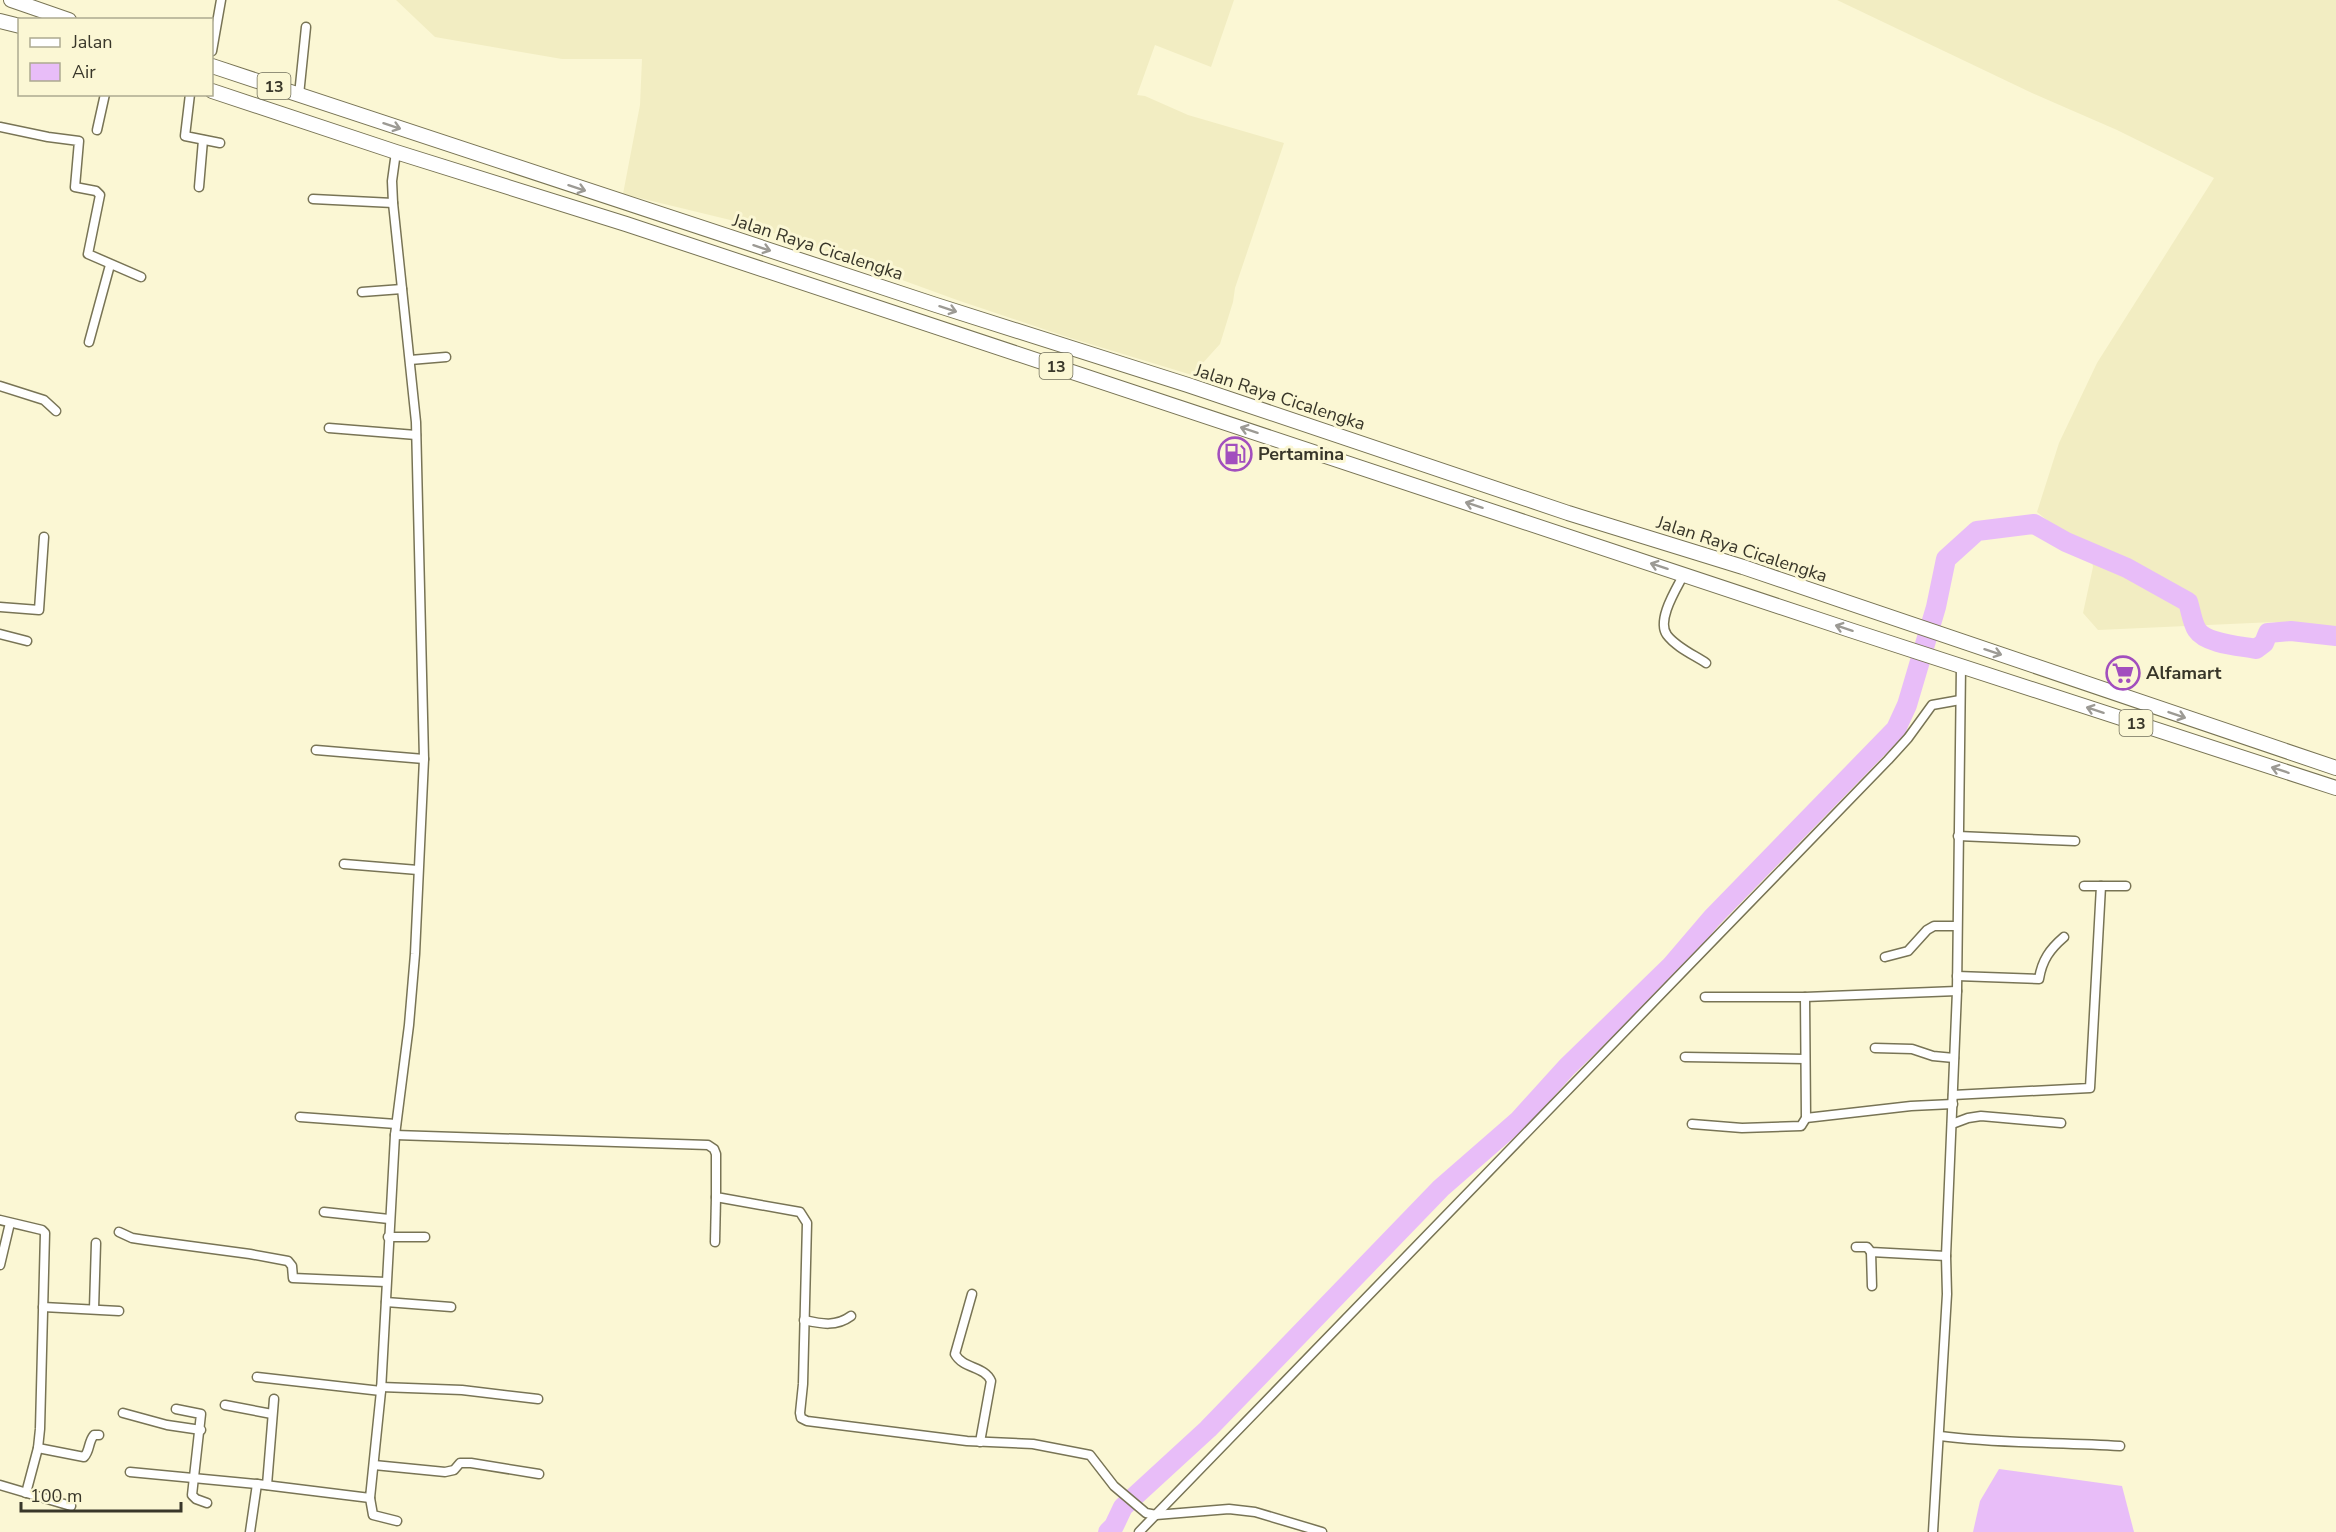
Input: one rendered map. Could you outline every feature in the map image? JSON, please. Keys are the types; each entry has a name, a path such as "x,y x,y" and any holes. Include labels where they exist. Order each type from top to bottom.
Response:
{"highway":[{"path":"11,0 44,5 66,18"},
{"path":"0,21 18,26"},
{"name":"Jalan Raya Cicalengka","path":"213,66 585,190 1188,385 1568,513 1743,567 2336,768"},
{"path":"267,111 276,87"},
{"name":"13","path":"213,91 267,111 626,224 2336,788"}],"street":[{"path":"213,45 221,0"},
{"path":"299,95 306,27"},
{"path":"97,130 105,96"},
{"path":"190,96 185,135 219,143"},
{"path":"0,127 48,137 75,139 80,142 75,187 96,191 100,195 88,254 110,266 141,277"},
{"path":"199,187 203,140"},
{"path":"396,152 392,181 393,203 417,435 424,759 409,1025 394,1135 381,1389 370,1498 374,1515 397,1521"},
{"path":"313,199 393,203"},
{"path":"89,342 110,266"},
{"path":"362,292 402,289"},
{"path":"410,360 446,357"},
{"path":"0,386 44,400 56,411"},
{"path":"329,428 417,435"},
{"path":"0,607 39,610 44,537"},
{"path":"1684,574 1669,605 1664,630 1672,640 1706,663"},
{"path":"0,634 27,640"},
{"path":"1933,1532 1947,1294 1946,1256 1957,976 1961,666"},
{"path":"1139,1532 1863,785 1908,738 1931,707 1937,703 1960,700"},
{"path":"316,750 424,759"},
{"path":"1958,836 2075,841"},
{"path":"344,864 418,870"},
{"path":"2084,886 2126,886"},
{"path":"1806,1118 1953,1100 2090,1088 2101,886"},
{"path":"1886,957 1908,951 1927,930 1934,926 1957,926"},
{"path":"1957,976 2039,979 2044,959 2051,948 2064,937"},
{"path":"1705,996 1804,997 1956,991"},
{"path":"1692,1124 1742,1128 1798,1128 1806,1118 1804,997"},
{"path":"1875,1048 1912,1049 1933,1056 1954,1058"},
{"path":"1685,1057 1805,1059"},
{"path":"1952,1124 1981,1116 2061,1124"},
{"path":"300,1117 396,1124"},
{"path":"394,1135 708,1145 714,1149 716,1154 715,1242"},
{"path":"716,1197 800,1212 807,1223 801,1418 807,1421 980,1442 1033,1444 1090,1455 1109,1481 1146,1513 1156,1515 1229,1509 1255,1512 1322,1532"},
{"path":"324,1212 388,1219"},
{"path":"0,1220 42,1230 45,1233 43,1363 38,1448 26,1493"},
{"path":"0,1265 10,1223"},
{"path":"119,1232 132,1238 288,1261 292,1266 292,1278 386,1282"},
{"path":"388,1238 425,1238"},
{"path":"94,1309 96,1243"},
{"path":"1856,1247 1867,1247 1871,1252 1872,1286"},
{"path":"1871,1252 1946,1256"},
{"path":"972,1294 955,1354 964,1364 987,1373 991,1381 980,1442"},
{"path":"386,1302 451,1307"},
{"path":"43,1307 119,1311"},
{"path":"804,1320 826,1325 839,1323 851,1316"},
{"path":"257,1377 381,1389 462,1390 538,1399"},
{"path":"267,1485 274,1399"},
{"path":"225,1406 272,1414"},
{"path":"176,1409 200,1413 201,1430 193,1477 193,1497 207,1503"},
{"path":"123,1413 167,1425 201,1430"},
{"path":"38,1448 79,1457 87,1454 90,1439 99,1436"},
{"path":"1940,1436 2007,1443 2048,1442 2120,1446"},
{"path":"374,1465 445,1472 454,1470 456,1466 464,1462 539,1474"},
{"path":"130,1472 267,1485 370,1498"},
{"path":"250,1532 257,1484"},
{"path":"0,1485 71,1506"}],"shaded area":[{"path":"396,0 1234,0 1211,67 1155,45 1137,95 1145,96 1188,115 1284,143 1235,288 1220,344 1192,375 1067,337 957,300 751,225 623,194 640,105 642,59 562,59 435,37"},
{"path":"1837,0 2336,0 2336,627 2274,622 2098,630 2083,613 2093,567 2089,542 2058,529 2037,512 2059,443 2097,363 2214,178 2117,130 2032,93"}],"water":[{"path":"1999,1469 2122,1486 2134,1532 1973,1532 1980,1501"}],"waterway":[{"path":"1108,1532 1114,1526 1123,1507 1208,1429 1441,1188 1519,1120 1567,1067 1671,966 1712,918 1896,729 1907,705 1936,607 1946,559 1977,531 2034,524 2066,542 2127,568 2188,602 2197,630 2202,635 2216,641 2256,649 2264,643 2268,633 2291,631 2336,636"}],"place":[{"name":"Pertamina","path":"1235,454"},
{"name":"Alfamart","path":"2123,673"}]}
